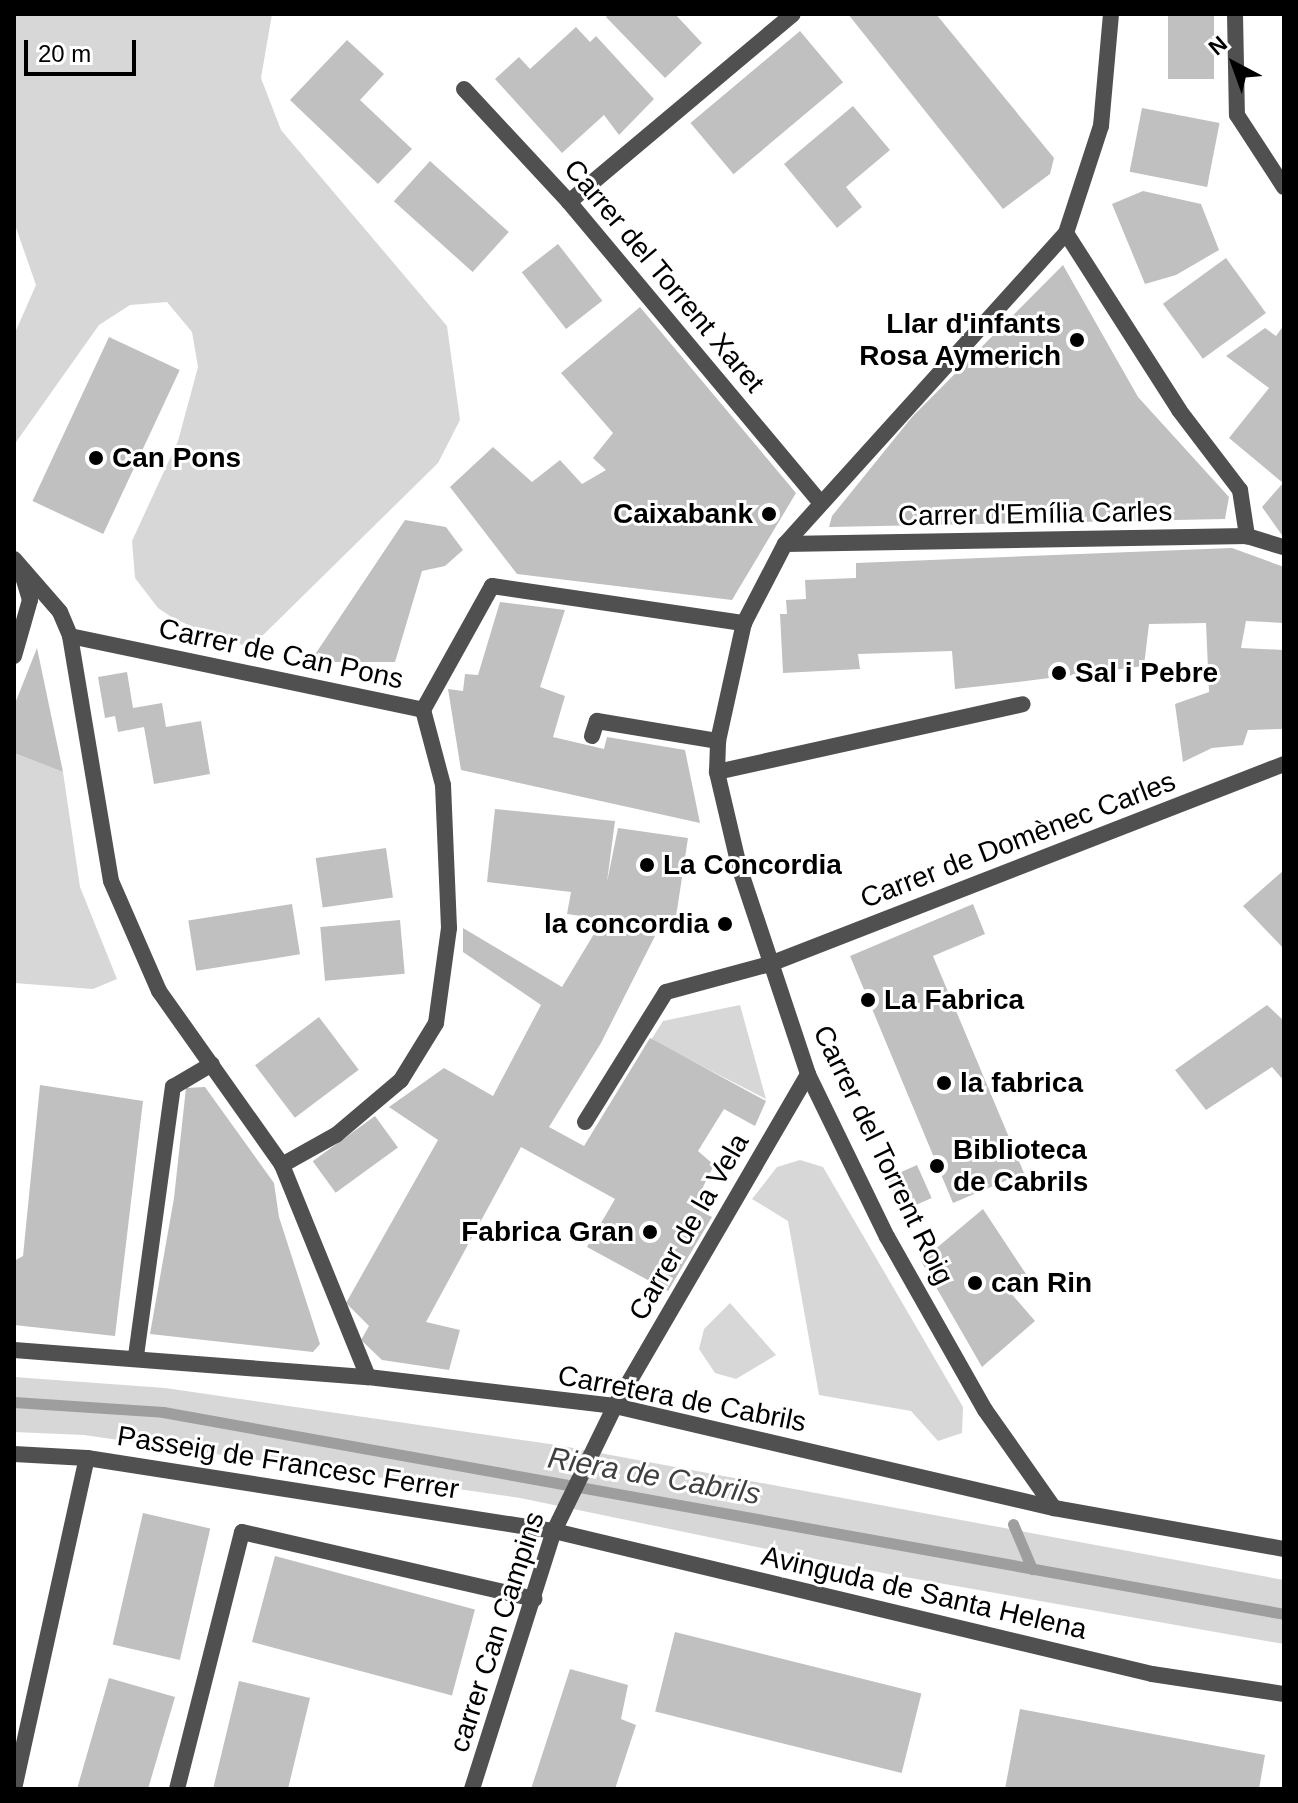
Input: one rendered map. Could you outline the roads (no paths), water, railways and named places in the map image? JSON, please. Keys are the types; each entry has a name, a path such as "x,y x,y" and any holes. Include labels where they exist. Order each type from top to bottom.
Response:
{"street":[{"path":"569,202 793,14"},
{"name":"Carrer del Torrent Roig","path":"1054,1508 985,1410 887,1237 808,1074 739,866 717,772 718,741 744,623 785,544 1066,233 1101,126 1111,14"},
{"path":"1235,14 1237,115 1284,187"},
{"name":"Carrer del Torrent Xaret","path":"464,89 569,202 820,502"},
{"path":"1066,233 1179,410 1240,490 1247,536"},
{"name":"Carrer d'Emília Carles","path":"785,544 1247,536 1284,547"},
{"path":"17,563 60,612 70,636 111,881 159,991 282,1165 368,1377"},
{"path":"14,656 30,600 17,563"},
{"name":"Carrer de Can Pons","path":"70,636 423,710 492,586 744,623"},
{"path":"717,772 1023,704"},
{"path":"282,1165 336,1135 401,1080 436,1023 449,928 443,785 423,710"},
{"path":"592,736 597,721 718,741"},
{"name":"Carrer de Domènec Carles","path":"585,1122 666,992 770,964 1284,764"},
{"path":"136,1356 173,1087 212,1064"},
{"name":"Carrer de la Vela","path":"615,1406 808,1074"},
{"path":"790,1107 825,1105"},
{"name":"Carretera de Cabrils","path":"14,1350 136,1356 368,1377 615,1406 1054,1508 1284,1549"},
{"name":"carrer Can Campins","path":"472,1789 554,1531 615,1406"},
{"name":"Passeig de Francesc Ferrer","path":"14,1454 87,1458 554,1531"},
{"path":"14,1788 87,1458"},
{"name":"Avinguda de Santa Helena","path":"554,1531 1152,1674 1284,1694"},
{"path":"177,1789 242,1532 534,1599"}],"waterway":[{"name":"Riera de Cabrils","path":"14,1402 163,1412 1284,1614"},
{"path":"1013,1524 1032,1569"}],"place":[{"name":"Llar d'infants Rosa Aymerich","path":"1077,340"},
{"name":"Can Pons","path":"96,458"},
{"name":"Caixabank","path":"769,514"},
{"name":"Sal i Pebre","path":"1059,673"},
{"name":"La Concordia","path":"647,865"},
{"name":"la concordia","path":"725,924"},
{"name":"La Fabrica","path":"868,1000"},
{"name":"la fabrica","path":"944,1083"},
{"name":"Biblioteca de Cabrils","path":"937,1166"},
{"name":"Fabrica Gran","path":"650,1232"},
{"name":"can Rin","path":"975,1283"}]}
